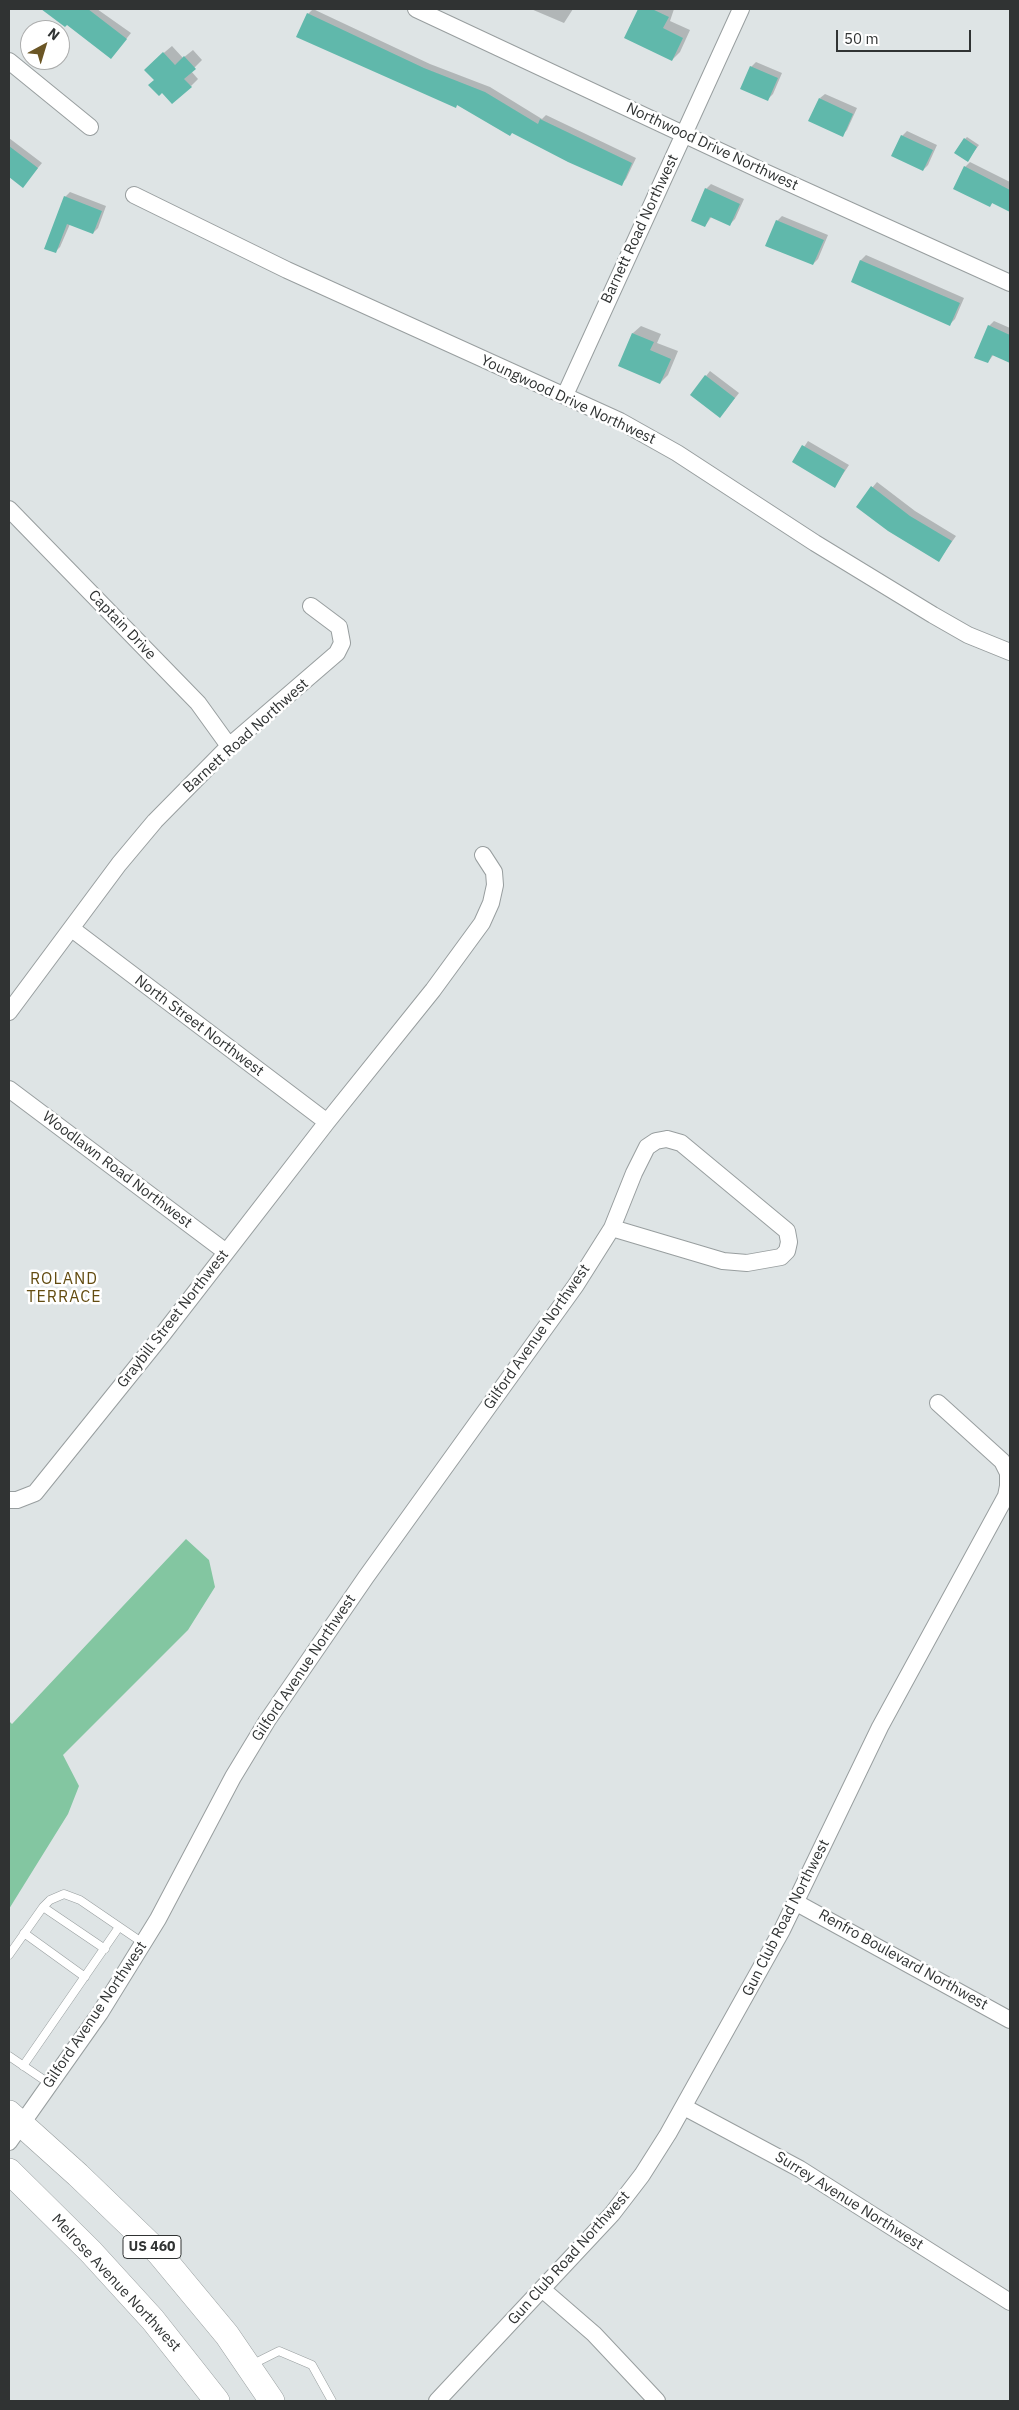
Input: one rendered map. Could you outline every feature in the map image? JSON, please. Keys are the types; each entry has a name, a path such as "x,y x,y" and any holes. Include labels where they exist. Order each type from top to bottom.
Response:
{"main road":[{"name":"US 460","path":"13,2126 159,2253 227,2335 272,2401"},
{"name":"Melrose Avenue Northwest","path":"9,2171 90,2252 153,2320 217,2401"}],"street":[{"name":"Northwood Drive Northwest","path":"416,9 684,135 1010,283"},
{"name":"Barnett Road Northwest","path":"564,395 741,9"},
{"path":"9,61 90,127"},
{"name":"Youngwood Drive Northwest","path":"134,195 279,266 620,421 678,453 815,543 933,615 968,635 1010,652"},
{"name":"Captain Drive","path":"9,509 198,703 229,746"},
{"name":"Barnett Road Northwest","path":"9,1012 119,864 154,821 229,746 337,653 342,643 339,627 311,606"},
{"name":"Graybill Street Northwest","path":"9,1500 17,1500 34,1493 146,1356 327,1122 433,990 482,923 491,903 495,885 494,872 484,855"},
{"name":"North Street Northwest","path":"72,929 327,1122"},
{"name":"Woodlawn Road Northwest","path":"9,1089 226,1252"},
{"name":"Gilford Avenue Northwest","path":"13,2126 50,2084 100,2013 143,1943 233,1777 267,1721 366,1577 576,1285 612,1228 634,1173 647,1147 656,1141 667,1139 682,1143 768,1213 787,1231 790,1242 787,1250 781,1257 773,1260 747,1263 723,1262 612,1228"},
{"name":"Gun Club Road Northwest","path":"437,2401 612,2214 642,2175 684,2107 795,1902 880,1727 1006,1496 1008,1473 1002,1461 938,1404"},
{"name":"Renfro Boulevard Northwest","path":"795,1902 1010,2020"},
{"name":"Surrey Avenue Northwest","path":"684,2107 800,2169 1010,2302"},
{"path":"542,2289 594,2334 658,2401"}],"lane":[{"path":"9,1954 43,1907 58,1895 73,1896 143,1943"},
{"path":"43,1907 105,1949"},
{"path":"23,2066 119,1927"},
{"path":"9,1944 22,1936"},
{"path":"22,1936 85,1977"},
{"path":"9,2056 50,2084"},
{"path":"249,2366 279,2351 312,2365 332,2401"}],"green space":[{"path":"186,1539 209,1560 215,1587 188,1630 63,1755 79,1786 68,1814 9,1909 9,1721 12,1724"}],"building":[{"path":"41,9 88,9 127,39 111,59 70,27 70,20 56,20"},
{"path":"638,9 652,9 669,17 663,28 683,38 672,61 624,38"},
{"path":"307,13 424,68 485,92 538,124 540,119 632,163 622,186 568,162 512,133 510,136 457,105 456,108 296,37"},
{"path":"163,52 175,65 184,56 196,69 184,79 192,87 172,104 162,93 159,96 148,85 154,80 144,70"},
{"path":"750,66 778,78 768,101 740,89"},
{"path":"819,98 853,114 843,137 808,121"},
{"path":"901,135 933,150 923,171 891,156"},
{"path":"964,138 977,147 968,162 954,153"},
{"path":"9,146 38,168 23,188 9,177"},
{"path":"964,166 1010,190 1010,212 992,203 990,207 953,189"},
{"path":"705,188 740,204 730,226 710,217 705,227 691,221"},
{"path":"64,196 102,211 93,234 67,224 56,253 44,249"},
{"path":"776,220 824,240 813,265 765,246"},
{"path":"860,260 960,303 950,326 851,282"},
{"path":"988,325 1010,335 1010,363 992,355 988,363 974,358"},
{"path":"632,333 654,342 650,350 671,359 660,384 618,366"},
{"path":"705,375 735,398 720,418 690,395"},
{"path":"802,445 845,470 835,488 792,462"},
{"path":"871,486 910,516 952,541 939,562 888,531 856,507"}],"district":[{"name":"ROLAND TERRACE","path":"64,1288"}]}
